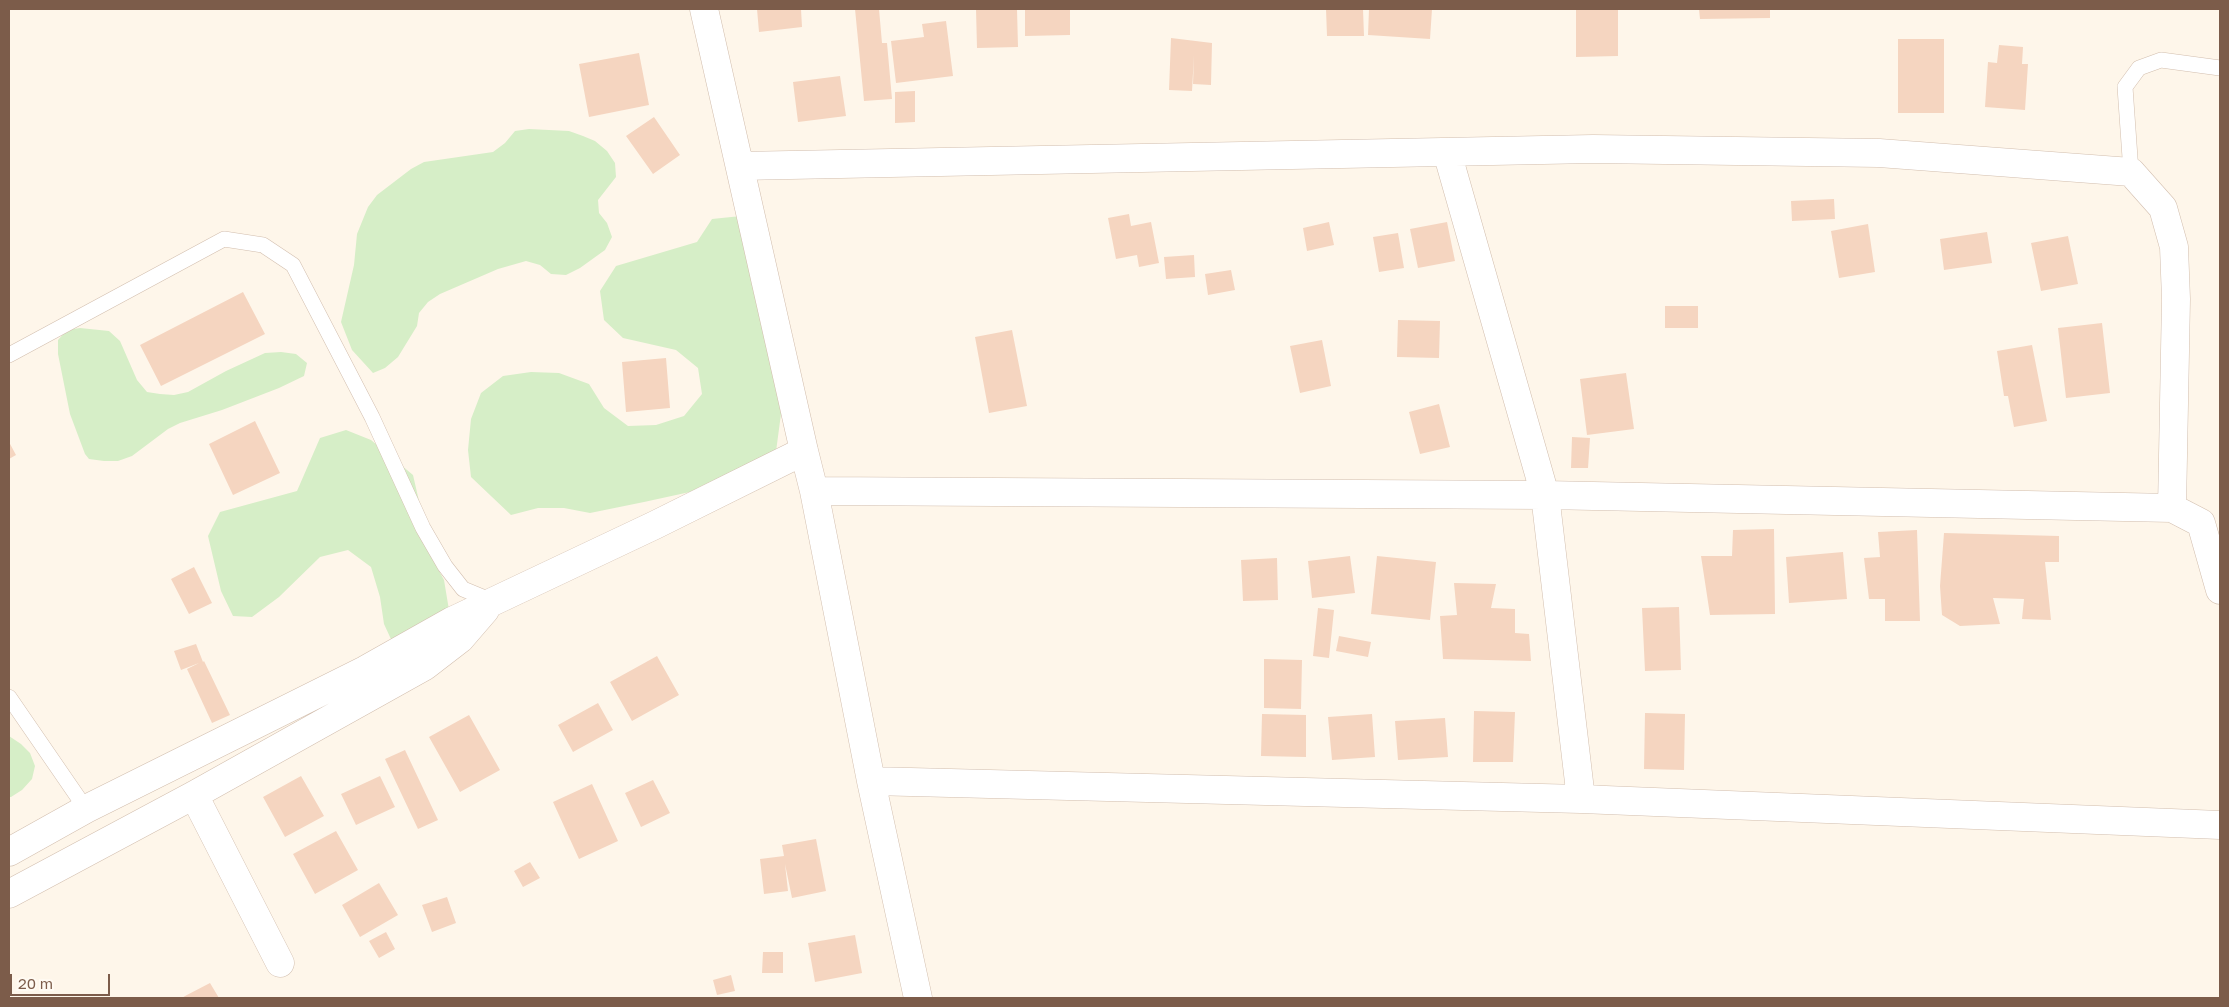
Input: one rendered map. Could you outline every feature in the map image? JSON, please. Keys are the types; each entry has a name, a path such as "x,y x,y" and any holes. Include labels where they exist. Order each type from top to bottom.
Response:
{"street":[{"path":"704,9 814,491 871,781 918,998"},
{"path":"740,166 1593,149 1879,152 2130,172 2163,208 2174,248 2176,299 2172,508"},
{"path":"1447,152 1545,495 1582,799"},
{"path":"9,852 86,809 365,670 492,601 655,525 804,451"},
{"path":"814,491 1545,495 2172,508 2201,523 2220,590"},
{"path":"9,894 194,795 425,666 460,639 492,601"},
{"path":"871,781 1582,799 2220,824"},
{"path":"194,795 280,963"}],"lane":[{"path":"2130,172 2125,87 2139,68 2160,60 2220,68"},
{"path":"9,355 224,239 263,245 293,265 372,417 419,520 444,566 463,589 492,601"},
{"path":"9,697 86,809"}],"green space":[{"path":"529,129 569,131 583,136 595,141 607,151 615,163 616,177 598,200 599,213 607,223 612,237 605,250 580,268 566,275 551,274 540,265 526,261 498,269 440,294 428,302 419,313 417,326 398,357 385,368 373,373 352,350 341,322 354,265 357,234 368,207 377,195 411,169 424,162 493,152 505,143 515,131"},
{"path":"741,216 782,383 781,414 775,459 699,490 644,502 590,513 564,508 538,508 511,515 471,477 468,450 471,419 481,393 503,376 531,372 559,373 589,384 604,408 628,426 656,425 684,416 702,394 698,368 676,350 623,338 604,320 600,291 616,266 697,242 712,219"},
{"path":"80,328 109,331 120,341 137,380 147,392 174,395 188,392 226,371 265,353 281,352 296,354 307,363 304,376 279,388 222,410 180,423 168,429 132,456 118,461 89,459 85,454 70,414 58,354 58,340 67,330"},
{"path":"346,430 371,440 413,475 419,501 420,530 444,580 449,610 396,650 384,624 380,597 371,567 348,550 320,557 279,597 252,617 233,616 221,591 208,536 220,512 297,491 320,438"},
{"path":"9,736 30,753 35,766 32,779 22,790 11,797 9,797"}],"building":[{"path":"757,9 801,9 802,27 759,32"},
{"path":"855,9 879,9 882,43 887,43 892,99 864,101"},
{"path":"976,9 1017,9 1018,47 977,48"},
{"path":"1025,9 1070,9 1070,35 1025,36"},
{"path":"1326,9 1363,9 1364,36 1327,36"},
{"path":"1369,9 1432,9 1430,39 1368,35"},
{"path":"1576,9 1618,9 1618,56 1576,57"},
{"path":"1699,9 1770,9 1770,18 1700,19"},
{"path":"946,21 953,76 896,83 891,41 924,37 922,24"},
{"path":"1171,38 1212,43 1211,85 1193,84 1194,55 1192,91 1169,90"},
{"path":"1898,39 1944,39 1944,113 1898,113"},
{"path":"1999,45 2023,47 2022,64 2028,64 2025,110 1985,107 1988,62 1997,63"},
{"path":"639,53 649,105 589,117 579,64"},
{"path":"840,76 846,116 798,122 793,82"},
{"path":"915,91 915,122 895,123 895,92"},
{"path":"654,117 680,155 653,174 626,136"},
{"path":"1834,199 1835,219 1792,221 1791,201"},
{"path":"1129,214 1131,226 1151,222 1159,263 1139,267 1137,255 1116,259 1108,218"},
{"path":"1329,222 1334,245 1307,251 1303,228"},
{"path":"1447,222 1455,261 1418,268 1410,229"},
{"path":"1868,224 1875,272 1839,278 1831,231"},
{"path":"1987,232 1992,263 1944,270 1940,239"},
{"path":"1398,233 1404,268 1379,272 1373,237"},
{"path":"2068,236 2078,284 2041,291 2031,243"},
{"path":"1194,255 1195,277 1166,279 1164,257"},
{"path":"1231,270 1235,290 1208,295 1205,274"},
{"path":"243,292 265,334 161,386 140,345"},
{"path":"1665,306 1698,306 1698,328 1665,328"},
{"path":"1398,320 1440,321 1439,358 1397,357"},
{"path":"2102,323 2110,393 2066,398 2058,328"},
{"path":"1012,330 1027,406 989,413 975,337"},
{"path":"1322,340 1331,386 1300,393 1290,346"},
{"path":"2032,345 2047,421 2014,427 2008,396 2004,396 1997,351"},
{"path":"666,358 670,408 626,412 622,362"},
{"path":"1626,373 1634,429 1587,435 1580,379"},
{"path":"1439,404 1450,447 1420,454 1409,412"},
{"path":"255,421 280,473 233,495 209,444"},
{"path":"1572,437 1590,438 1588,468 1571,468"},
{"path":"9,442 16,455 9,459"},
{"path":"1774,529 1775,614 1710,615 1701,556 1732,556 1733,530"},
{"path":"1917,530 1920,621 1885,621 1885,599 1869,599 1864,558 1880,557 1878,532"},
{"path":"1944,533 2059,536 2059,562 2045,562 2051,620 2022,619 2024,599 1993,598 2000,624 1960,626 1942,615 1940,586"},
{"path":"1843,552 1847,599 1789,603 1786,557"},
{"path":"1350,556 1355,593 1312,598 1308,561"},
{"path":"1377,556 1436,562 1430,620 1371,614"},
{"path":"1277,558 1278,600 1243,601 1241,560"},
{"path":"194,567 212,603 189,614 171,579"},
{"path":"1454,583 1496,584 1491,608 1515,609 1515,633 1529,634 1531,661 1443,659 1440,616 1457,615"},
{"path":"1679,607 1681,670 1645,671 1642,608"},
{"path":"1318,608 1334,610 1329,658 1313,656"},
{"path":"1339,636 1371,642 1368,657 1336,651"},
{"path":"196,644 230,715 212,723 187,669 199,663 181,670 174,651"},
{"path":"657,656 679,695 632,721 610,682"},
{"path":"1264,659 1302,660 1301,709 1264,708"},
{"path":"598,703 613,730 573,752 558,725"},
{"path":"1474,711 1515,712 1513,762 1473,762"},
{"path":"1645,713 1685,714 1684,770 1644,769"},
{"path":"1262,714 1306,715 1306,757 1261,756"},
{"path":"1372,714 1375,757 1332,760 1328,717"},
{"path":"469,715 500,770 460,792 429,737"},
{"path":"1445,718 1448,757 1398,760 1395,721"},
{"path":"405,750 438,820 418,829 385,759"},
{"path":"301,776 324,816 285,837 263,797"},
{"path":"380,776 395,807 356,825 341,794"},
{"path":"653,780 670,813 641,827 625,793"},
{"path":"592,784 618,841 579,859 553,802"},
{"path":"336,831 358,870 315,894 293,854"},
{"path":"816,839 826,891 792,898 785,864 788,891 764,894 760,859 784,856 782,845"},
{"path":"530,862 540,878 523,887 514,871"},
{"path":"379,883 398,915 360,937 342,905"},
{"path":"447,897 456,923 432,932 422,905"},
{"path":"386,932 395,949 379,958 369,941"},
{"path":"855,935 862,973 815,982 808,943"},
{"path":"763,952 783,952 783,973 762,973"},
{"path":"731,975 735,991 717,995 713,980"},
{"path":"210,983 219,998 182,998 185,996"}]}
